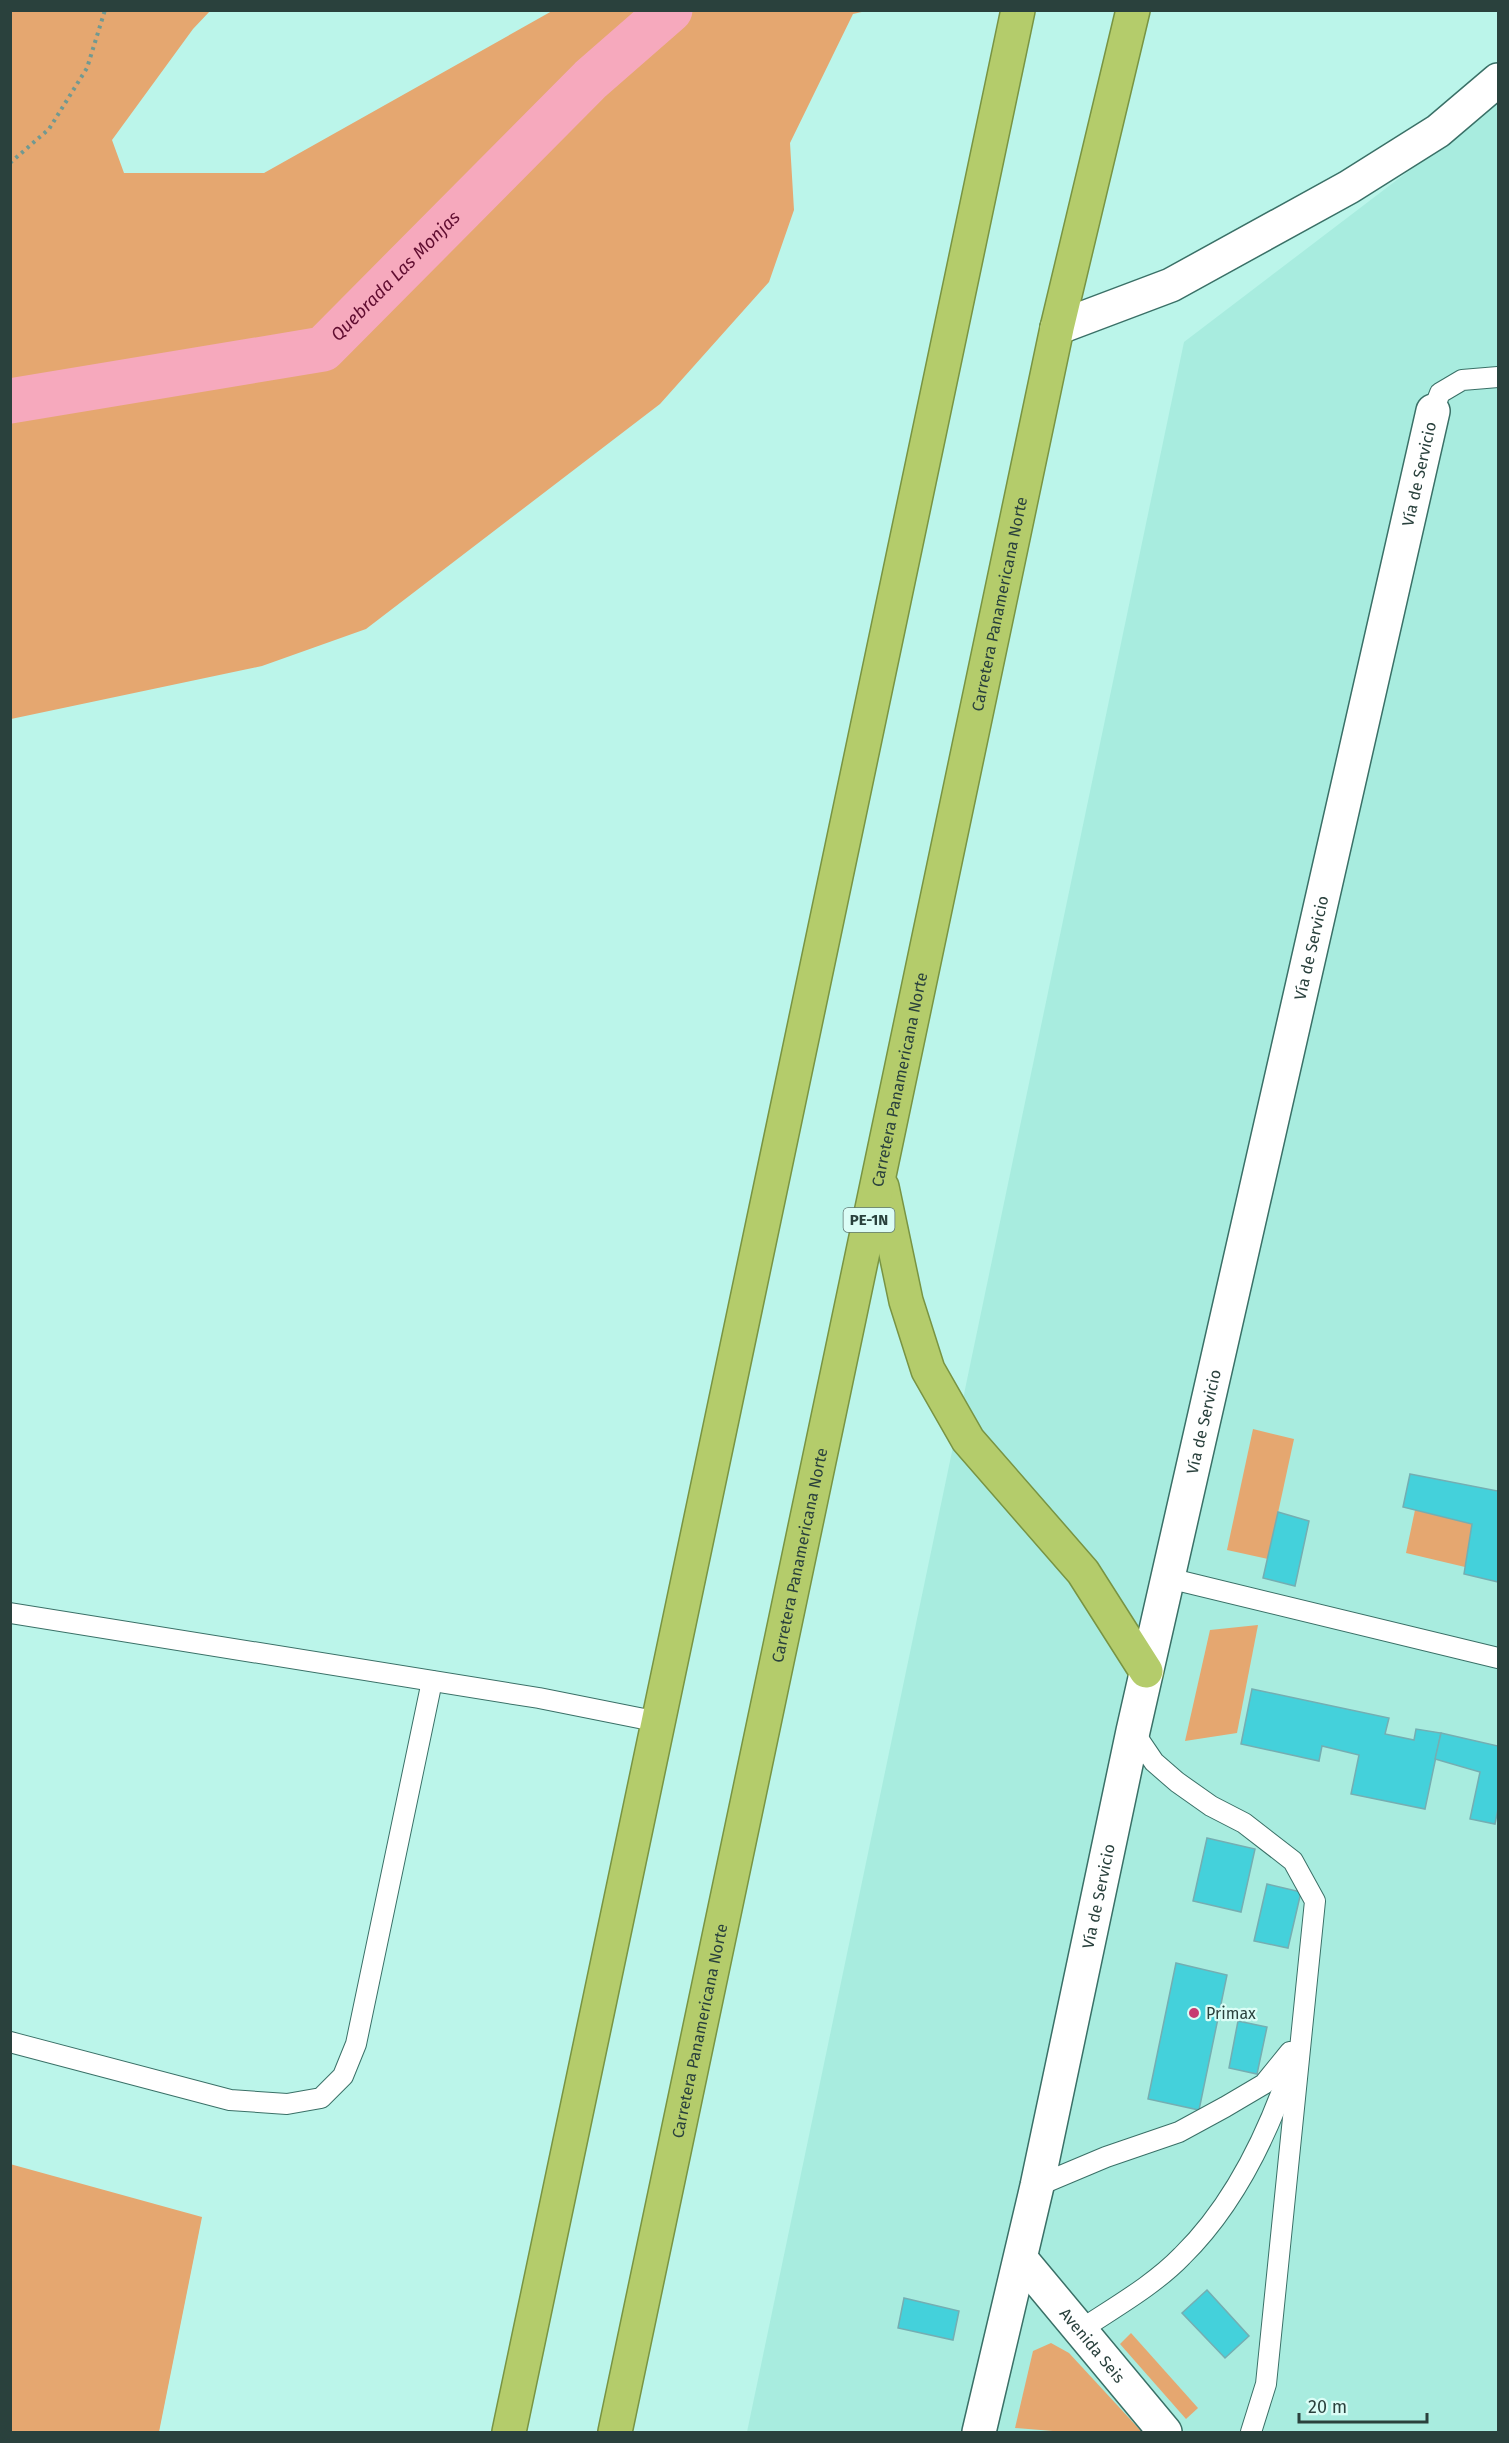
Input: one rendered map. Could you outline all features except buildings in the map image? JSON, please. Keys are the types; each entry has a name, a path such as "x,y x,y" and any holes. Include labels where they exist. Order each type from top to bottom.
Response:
{"highway":[{"path":"509,2433 1018,10"},
{"name":"Carretera Panamericana Norte","path":"615,2433 1057,328 1133,10"},
{"path":"879,1175 906,1301 928,1370 968,1440 1083,1572 1146,1671"}],"street":[{"path":"1057,328 1172,285 1350,186 1392,162 1438,131 1498,80"},
{"name":"Vía de Servicio","path":"979,2433 1038,2186 1146,1671 1433,411"},
{"name":"Avenida Seis","path":"1021,2259 1164,2433"}],"lane":[{"path":"1433,411 1440,393 1462,381 1498,377"},
{"path":"1168,1578 1498,1659"},
{"path":"10,1613 539,1698 659,1722"},
{"path":"10,2042 230,2100 287,2104 321,2098 343,2076 356,2043 432,1681"},
{"path":"1133,1731 1154,1762 1177,1782 1211,1806 1244,1823 1293,1861 1315,1901 1266,2384 1251,2433"},
{"path":"1038,2186 1106,2157 1179,2132 1225,2107 1264,2084 1299,2041"},
{"path":"1079,2331 1142,2288 1182,2257 1220,2211 1255,2154 1277,2106 1299,2041"}],"path":[{"path":"10,163 49,129 87,68 105,10"}],"shaded area":[{"path":"10,11 210,11 193,29 112,140 124,173 264,173 552,11 866,11 853,14 790,143 794,210 769,282 660,404 366,629 262,666 11,719"},
{"path":"1498,103 1498,2432 747,2432 1184,342"},
{"path":"1253,1429 1294,1439 1268,1559 1227,1550"},
{"path":"1415,1510 1472,1524 1465,1567 1406,1553"},
{"path":"1258,1625 1237,1733 1185,1741 1210,1630"},
{"path":"10,2164 202,2217 159,2432 11,2432"},
{"path":"1131,2333 1198,2408 1186,2419 1120,2344"},
{"path":"1051,2343 1069,2353 1142,2432 1065,2432 1015,2428 1033,2351"}],"waterway":[{"name":"Quebrada Las Monjas","path":"10,401 323,349 591,79 670,10"}],"place":[{"name":"Primax","path":"1194,2013"}]}
